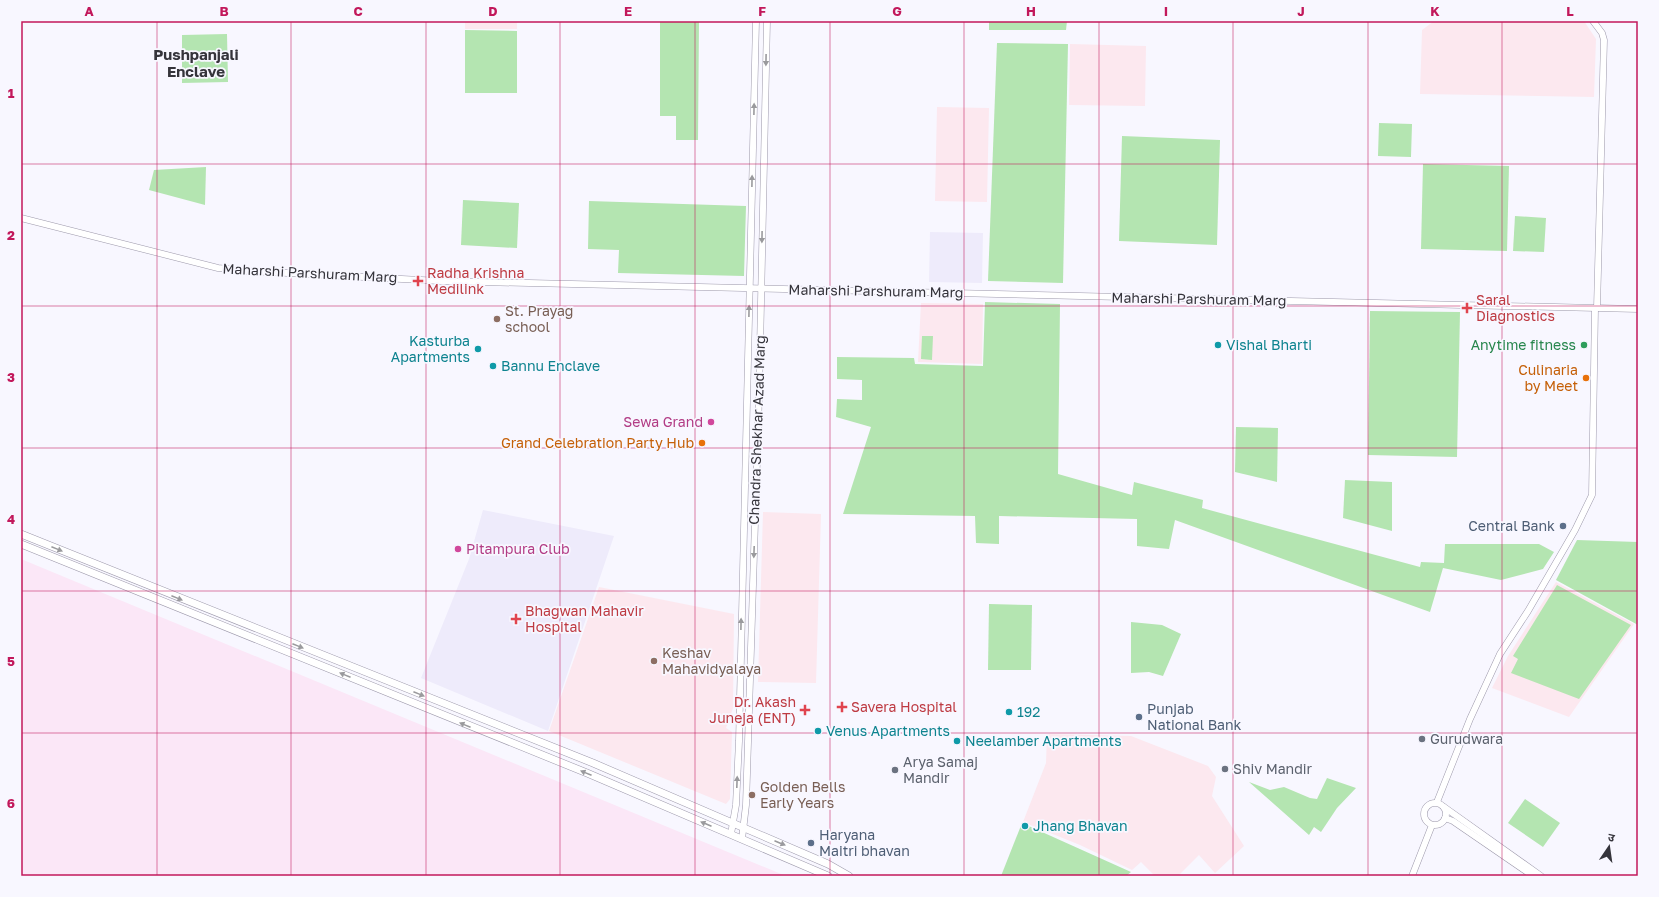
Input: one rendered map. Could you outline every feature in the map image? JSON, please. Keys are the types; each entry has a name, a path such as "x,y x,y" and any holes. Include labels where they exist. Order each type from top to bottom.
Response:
{"main road":[{"path":"21,534 593,763 828,864 849,876"},
{"path":"21,544 587,773 828,876"},
{"path":"434,712 439,702"}],"street":[{"name":"Chandra Shekhar Azad Marg","path":"731,834 736,805 739,741 756,21"},
{"name":"Chandra Shekhar Azad Marg","path":"742,839 744,828 761,289 767,21"},
{"path":"1437,802 1470,719 1500,654 1528,611 1575,530 1589,503 1592,488 1604,40 1602,33 1593,21"},
{"path":"753,148 764,148"},
{"path":"753,155 764,156"},
{"name":"Maharshi Parshuram Marg","path":"21,218 218,268 240,270 440,281 1638,309"},
{"path":"1444,807 1446,813 1445,818 1441,823 1432,825 1425,820 1423,811 1428,804 1437,802 1541,876"},
{"path":"1445,818 1453,821 1533,876"},
{"path":"1412,876 1432,825"}],"shaded area":[{"path":"465,21 517,21 517,29 465,29"},
{"path":"1434,21 1584,21 1596,39 1594,97 1420,94 1422,30"},
{"path":"1070,44 1146,46 1145,106 1069,105"},
{"path":"937,107 989,108 987,202 935,201"},
{"path":"930,232 983,233 982,283 929,282"},
{"path":"921,303 983,304 982,364 918,362"},
{"name":"Bhagwan Mahavir Hospital","path":"483,510 614,536 548,731 421,678 469,559"},
{"path":"763,512 821,514 816,683 758,682"},
{"path":"21,559 786,876 21,876"},
{"path":"1556,582 1634,624 1569,717 1492,688 1508,656"},
{"name":"Keshav Mahavidyalaya","path":"599,587 734,614 733,708 726,728 732,732 730,799 726,804 549,731"},
{"path":"1047,734 1131,736 1208,766 1216,777 1212,796 1244,846 1215,873 1199,855 1178,876 1155,876 1141,862 1132,870 1080,845 1023,822 1046,763"}],"green space":[{"path":"660,21 699,21 698,140 676,140 676,116 660,116"},
{"path":"989,21 1067,21 1066,30 989,30"},
{"path":"465,30 517,31 517,93 465,93"},
{"path":"227,34 228,82 182,83 182,35"},
{"path":"997,43 1068,44 1063,283 988,281"},
{"path":"1379,123 1412,124 1411,157 1378,156"},
{"path":"1122,136 1220,140 1217,245 1119,241"},
{"path":"1423,164 1509,166 1507,251 1421,249"},
{"path":"206,167 205,205 149,190 154,170"},
{"path":"463,200 519,203 517,248 461,245"},
{"path":"589,201 746,206 744,276 618,273 619,250 588,249"},
{"path":"1515,216 1546,218 1544,252 1513,251"},
{"path":"985,302 1060,304 1058,474 1132,495 1134,482 1203,500 1202,508 1420,567 1421,562 1444,563 1445,544 1539,544 1554,552 1543,569 1501,580 1443,568 1430,612 1175,520 1169,549 1137,546 1137,519 999,516 999,544 976,543 975,516 843,514 871,427 836,417 837,399 862,400 862,380 837,379 837,357 914,358 915,364 983,366"},
{"path":"1370,311 1460,312 1457,457 1368,455"},
{"path":"922,336 933,336 932,360 921,359"},
{"path":"1236,427 1278,428 1277,482 1235,472"},
{"path":"1345,480 1392,482 1392,531 1343,518"},
{"path":"1577,540 1638,542 1638,625 1556,580"},
{"path":"1557,585 1631,625 1579,699 1511,673 1518,659 1513,656"},
{"path":"989,604 1032,605 1031,670 988,670"},
{"path":"1131,622 1162,625 1181,634 1163,676 1149,672 1131,673"},
{"path":"1327,778 1356,788 1337,808 1321,832 1314,827 1309,835 1249,782 1270,790 1284,787 1310,798 1317,799"},
{"path":"1525,799 1560,823 1543,847 1508,823"},
{"path":"1022,823 1131,872 1126,876 1001,876"}],"place":[{"name":"Radha Krishna Medilink","path":"418,281"},
{"name":"Saral Diagnostics","path":"1467,308"},
{"name":"St. Prayag school","path":"497,319"},
{"name":"Vishal Bharti","path":"1218,345"},
{"name":"Anytime fitness","path":"1584,345"},
{"name":"Kasturba Apartments","path":"478,349"},
{"name":"Bannu Enclave","path":"493,366"},
{"name":"Culinaria by Meet","path":"1586,378"},
{"name":"Sewa Grand","path":"711,422"},
{"name":"Grand Celebration Party Hub","path":"702,443"},
{"name":"Central Bank","path":"1563,526"},
{"name":"Pitampura Club","path":"458,549"},
{"name":"Bhagwan Mahavir Hospital","path":"516,619"},
{"name":"Keshav Mahavidyalaya","path":"654,661"},
{"name":"Savera Hospital","path":"842,707"},
{"name":"Dr. Akash Juneja (ENT)","path":"805,710"},
{"name":"192","path":"1009,712"},
{"name":"Punjab National Bank","path":"1139,717"},
{"name":"Venus Apartments","path":"818,731"},
{"name":"Gurudwara","path":"1422,739"},
{"name":"Neelamber Apartments","path":"957,741"},
{"name":"Shiv Mandir","path":"1225,769"},
{"name":"Arya Samaj Mandir","path":"895,770"},
{"name":"Golden Bells Early Years","path":"752,795"},
{"name":"Jhang Bhavan","path":"1025,826"},
{"name":"Haryana Maitri bhavan","path":"811,843"}],"district":[{"name":"Pushpanjali Enclave","path":"196,64"}]}
